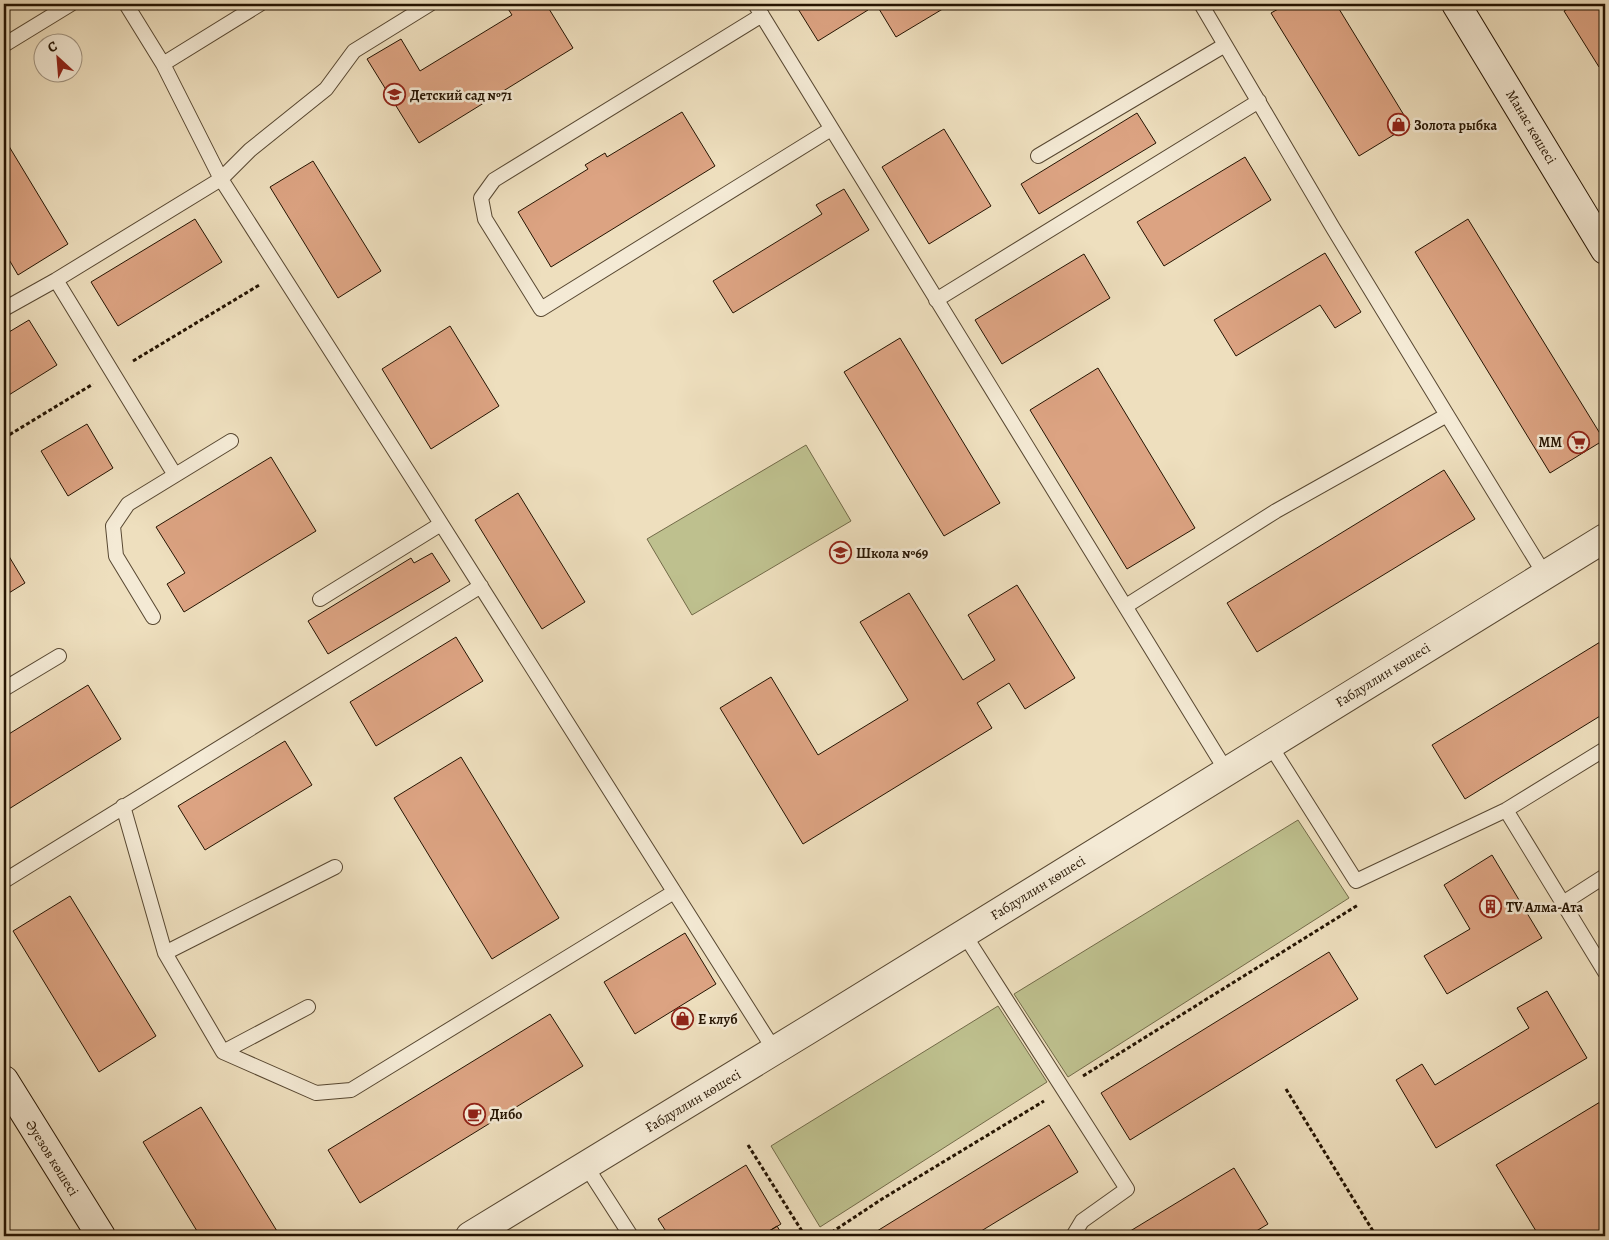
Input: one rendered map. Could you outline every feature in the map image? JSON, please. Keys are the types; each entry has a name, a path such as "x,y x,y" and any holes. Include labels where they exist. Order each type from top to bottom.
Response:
{"street":[{"name":"Манас көшесі","path":"1456,4 1605,250"},
{"name":"Ғабдуллин көшесі","path":"470,1236 775,1051 1605,538"},
{"name":"Әуезов көшесі","path":"4,1080 97,1235"}],"lane":[{"path":"4,45 70,4"},
{"path":"126,4 163,64 221,179 775,1051"},
{"path":"163,64 260,4"},
{"path":"4,309 56,280 221,179 250,150 326,89 354,50 430,4"},
{"path":"1202,4 1344,245 1545,575"},
{"path":"831,129 541,309 485,219 481,198 494,180 758,9 1227,772"},
{"path":"1038,156 1226,44"},
{"path":"936,300 1259,102"},
{"path":"56,280 174,475"},
{"path":"1126,606 1276,511 1447,415"},
{"path":"153,617 116,556 113,526 128,504 231,441"},
{"path":"320,599 441,524"},
{"path":"4,881 481,586"},
{"path":"4,689 59,656"},
{"path":"1270,745 1356,881 1506,810 1605,749"},
{"path":"123,806 165,953 223,1052 316,1093 351,1090 674,892"},
{"path":"1506,810 1605,972"},
{"path":"165,953 335,867"},
{"path":"1563,903 1605,876"},
{"path":"964,934 1127,1189 1082,1221 1073,1236"},
{"path":"223,1052 308,1007"},
{"path":"586,1166 631,1236"}],"path":[{"path":"1522,7 1527,4"},
{"path":"4,438 281,272"},
{"path":"826,1236 882,1199 1063,1089 1359,904"},
{"path":"1286,1089 1376,1236"},
{"path":"748,1145 805,1236"},
{"path":"4,1231 7,1236"}],"green space":[{"path":"806,445 851,521 692,615 647,539"},
{"path":"1298,820 1349,898 1068,1077 1014,994"},
{"path":"998,1006 1047,1082 820,1227 771,1146"}],"building":[{"path":"505,4 546,4 573,48 419,143 367,59 401,39 420,71 512,15"},
{"path":"795,4 865,4 868,10 818,41"},
{"path":"876,4 951,4 896,37"},
{"path":"1287,4 1336,4 1410,125 1359,156 1271,13"},
{"path":"1577,4 1605,4 1605,63 1599,67 1564,11"},
{"path":"682,112 715,166 551,267 518,212 588,169 585,165 605,153 607,157"},
{"path":"1137,113 1156,143 1039,214 1021,184"},
{"path":"944,129 991,206 929,244 882,167"},
{"path":"4,138 68,244 18,275 4,251"},
{"path":"1245,157 1271,200 1164,266 1137,222"},
{"path":"313,161 381,271 338,298 270,187"},
{"path":"844,189 869,230 733,313 713,281 822,214 816,205"},
{"path":"195,219 222,262 118,326 91,282"},
{"path":"1468,219 1604,440 1550,473 1415,252"},
{"path":"1325,253 1361,312 1335,328 1320,305 1236,356 1214,320"},
{"path":"1084,254 1110,298 1002,364 975,320"},
{"path":"29,320 57,365 4,398 4,335"},
{"path":"450,326 499,406 431,449 382,369"},
{"path":"900,338 1000,503 944,536 844,372"},
{"path":"1098,368 1195,528 1127,569 1030,410"},
{"path":"87,424 113,468 68,496 41,451"},
{"path":"271,457 316,531 184,612 167,584 185,573 156,527"},
{"path":"1444,470 1475,519 1257,652 1227,603"},
{"path":"518,493 585,602 542,629 475,520"},
{"path":"4,548 25,583 4,596"},
{"path":"432,553 450,581 328,654 308,621 411,558 414,563"},
{"path":"1017,585 1075,678 1025,709 1009,683 977,703 992,728 803,844 720,708 771,677 818,755 908,700 860,622 909,593 963,680 995,660 968,615"},
{"path":"456,637 483,681 376,746 350,702"},
{"path":"1605,639 1605,713 1465,799 1432,745"},
{"path":"88,685 121,739 4,812 4,737"},
{"path":"285,741 312,785 205,850 178,806"},
{"path":"461,757 559,918 492,959 394,798"},
{"name":"ТV Алма-Ата","path":"1492,855 1542,938 1447,994 1424,956 1470,929 1444,885"},
{"path":"70,896 156,1036 99,1072 13,931"},
{"path":"685,933 716,984 635,1034 604,982"},
{"path":"1329,952 1358,999 1130,1140 1101,1093"},
{"path":"1547,991 1587,1058 1436,1148 1396,1080 1422,1064 1435,1085 1529,1028 1517,1008"},
{"path":"550,1014 583,1066 360,1203 328,1150"},
{"path":"1605,1099 1605,1236 1539,1236 1496,1165"},
{"path":"201,1107 280,1236 200,1236 143,1142"},
{"path":"1049,1125 1078,1172 973,1236 869,1236"},
{"path":"746,1165 781,1224 761,1236 669,1236 658,1219"},
{"path":"1234,1168 1268,1224 1248,1236 1122,1236"},
{"path":"777,1226 783,1236 761,1236"}],"place":[{"name":"Детский сад №71","path":"394,95"},
{"name":"Золота рыбка","path":"1398,125"},
{"name":"MM","path":"1578,442"},
{"name":"Школа №69","path":"840,553"},
{"name":"ТV Алма-Ата","path":"1490,907"},
{"name":"Е клуб","path":"682,1019"},
{"name":"Дибо","path":"474,1114"}]}
